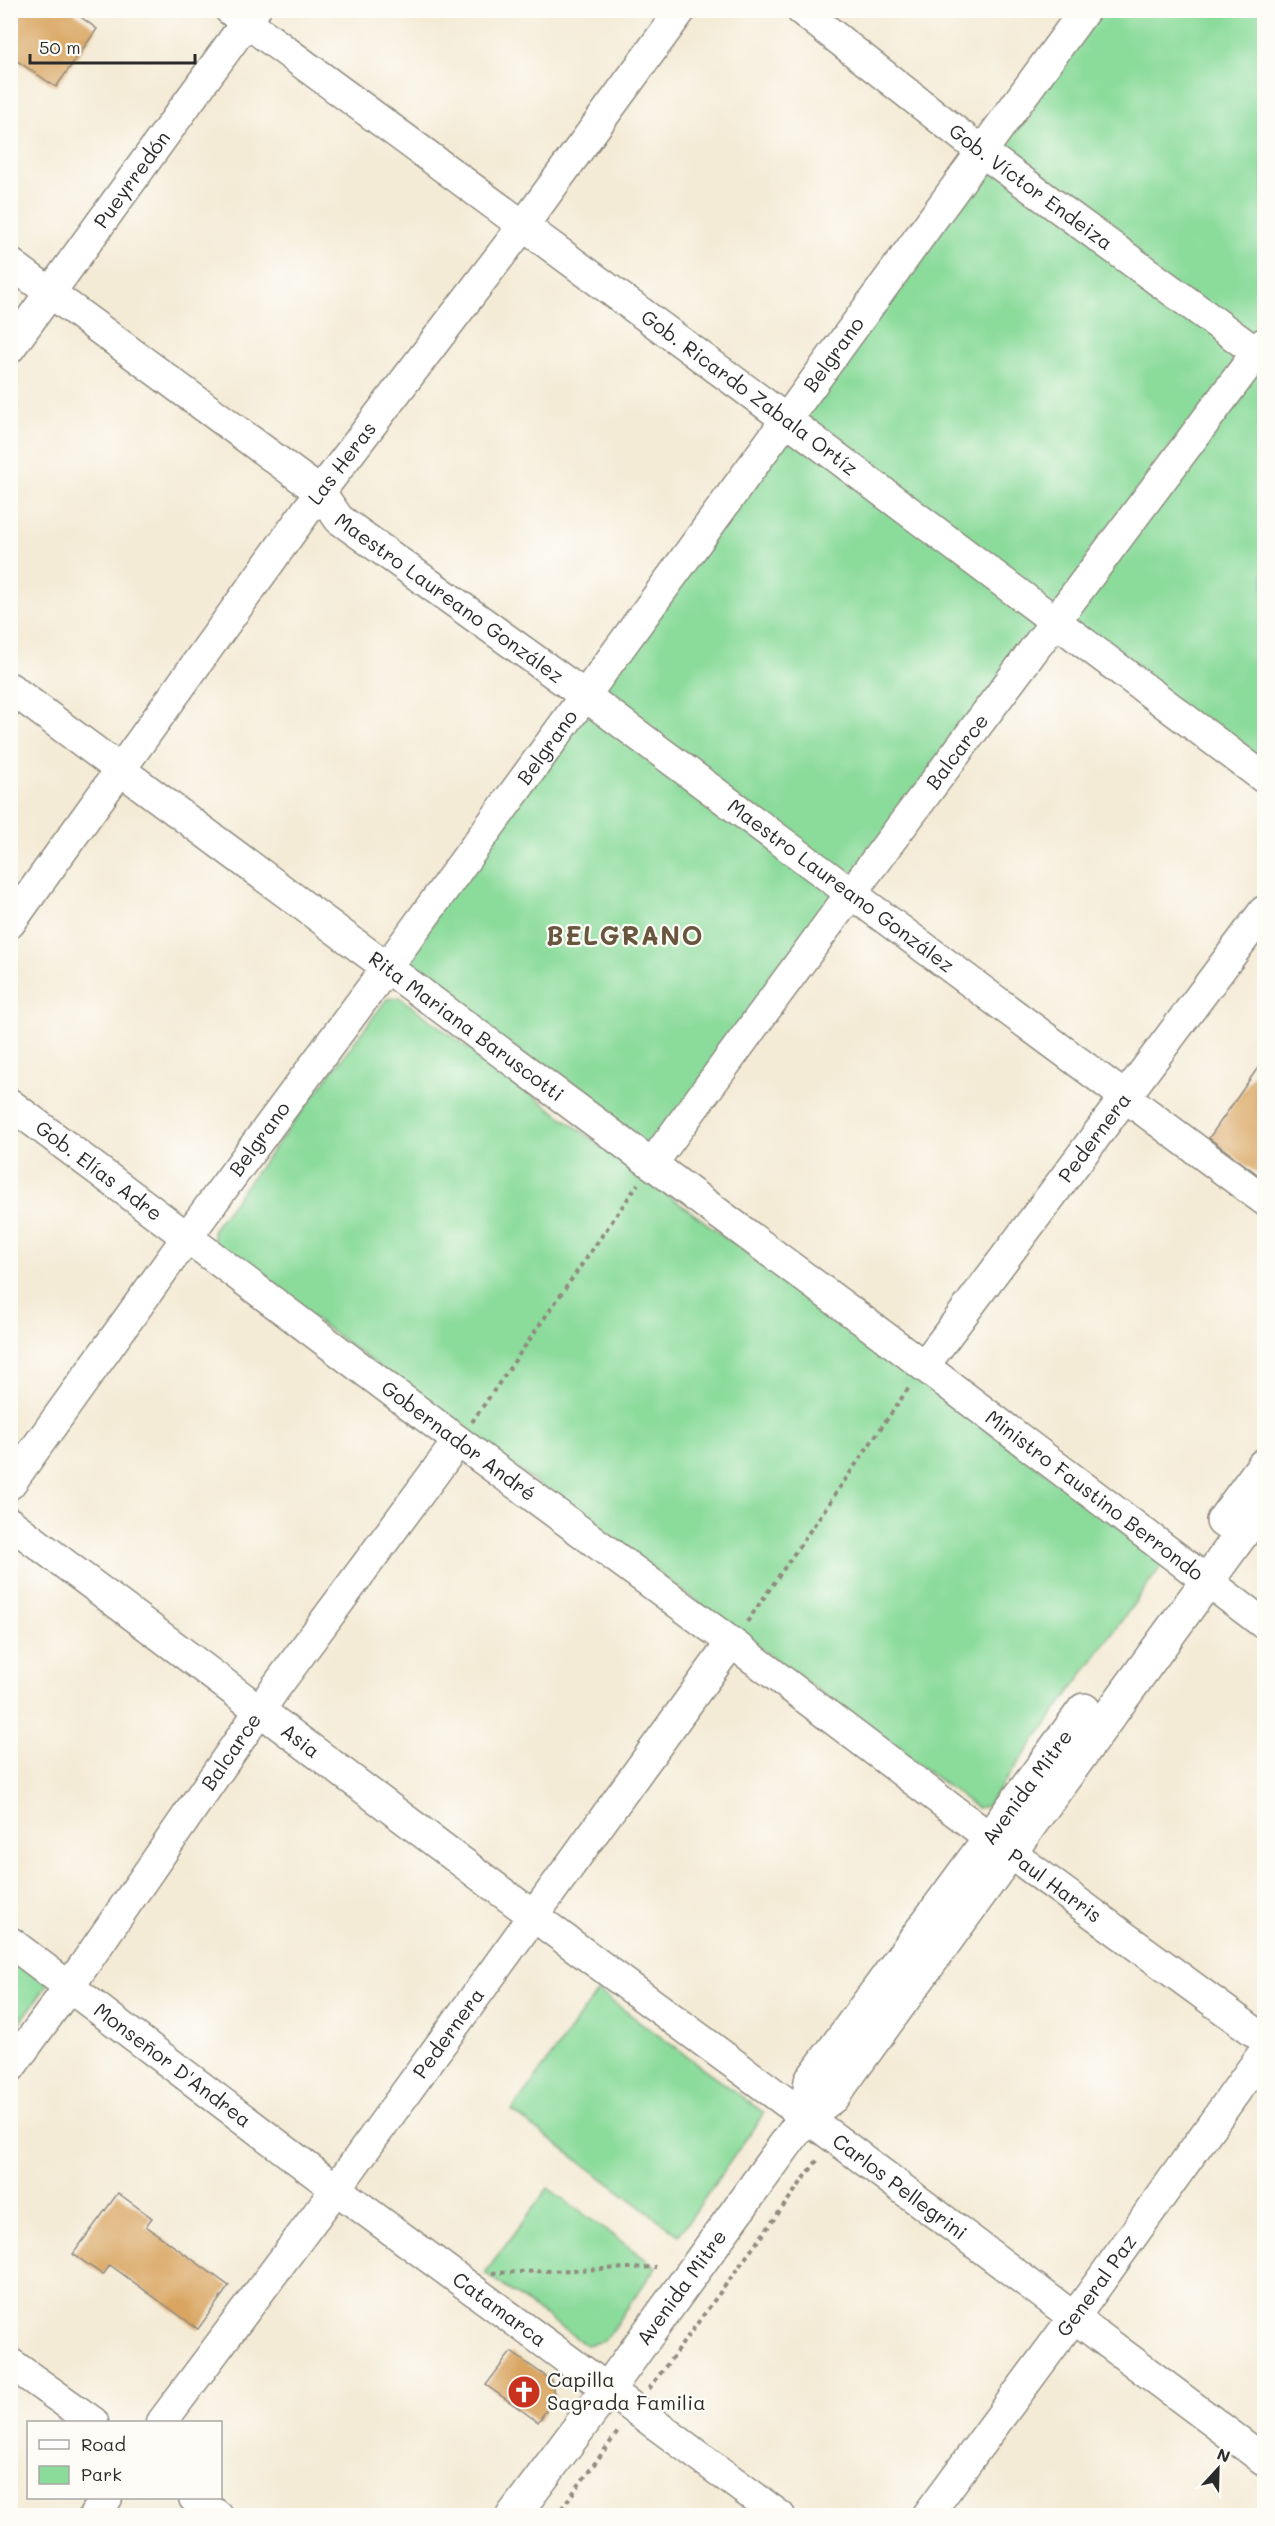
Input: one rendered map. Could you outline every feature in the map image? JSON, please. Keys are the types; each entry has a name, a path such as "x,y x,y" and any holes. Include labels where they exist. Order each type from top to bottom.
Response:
{"main road":[{"name":"Avenida Mitre","path":"513,2516 806,2116 832,2097 999,1846 1198,1575 1264,1465"},
{"name":"Avenida Mitre","path":"1198,1575 1264,1503"}],"street":[{"name":"Las Heras","path":"10,923 320,492 523,226 681,10"},
{"name":"Gob. Víctor Endeiza","path":"801,10 981,151 1262,351"},
{"name":"Belgrano","path":"10,1484 187,1237 387,967 1085,10"},
{"name":"Gob. Ricardo Zabala Ortíz","path":"244,14 523,226 787,420 1264,778"},
{"name":"Pueyrredón","path":"10,348 244,14"},
{"name":"Maestro Laureano González","path":"10,263 320,492 339,519 852,892 1264,1200"},
{"name":"Balcarce","path":"652,1164 852,892 1262,351"},
{"name":"Rita Mariana Baruscotti","path":"10,688 924,1366"},
{"name":"Pedernera","path":"924,1366 1264,911"},
{"name":"Gob. Elías Adre","path":"10,1104 187,1237"},
{"name":"Gobernador André","path":"187,1237 731,1643"},
{"name":"Ministro Faustino Berrondo","path":"924,1366 1264,1624"},
{"name":"Balcarce","path":"10,2068 69,1987 276,1687 458,1441"},
{"name":"Asia","path":"10,1523 533,1916"},
{"name":"Pedernera","path":"163,2421 336,2188 731,1643"},
{"name":"Paul Harris","path":"731,1643 999,1846 1264,2039"},
{"name":"Carlos Pellegrini","path":"533,1916 806,2116 1264,2460"},
{"name":"Monseñor D'Andrea","path":"10,1942 336,2188"},
{"name":"General Paz","path":"927,2516 1264,2052"},
{"name":"Catamarca","path":"336,2188 780,2516"},
{"path":"10,2363 92,2421"},
{"path":"94,2516 106,2499"},
{"path":"195,2499 218,2516"}],"path":[{"path":"458,1441 652,1164"},
{"path":"731,1643 924,1366"},
{"path":"485,2273 656,2268"}],"green space":[{"path":"1086,11 1264,11 1264,778 1056,621 652,1164 387,967"},
{"path":"399,997 1160,1557 1162,1565 987,1806 977,1808 214,1245 213,1229 387,999"},
{"path":"10,1956 48,1984 11,2035 10,2035"},
{"path":"598,1991 764,2113 679,2235 512,2111"},
{"path":"548,2188 656,2267 604,2341 586,2345 485,2273"}],"building":[{"path":"10,10 71,10 97,29 56,87 10,56"},
{"path":"1264,1059 1264,1179 1209,1138"},
{"path":"118,2193 152,2218 146,2226 229,2286 198,2329 110,2265 103,2275 73,2254"},
{"name":"Capilla Sagrada Familia","path":"511,2352 551,2380 555,2398 538,2422 486,2385"}],"place":[{"name":"Capilla Sagrada Familia","path":"524,2392"}],"district":[{"name":"BELGRANO","path":"625,936"}]}
